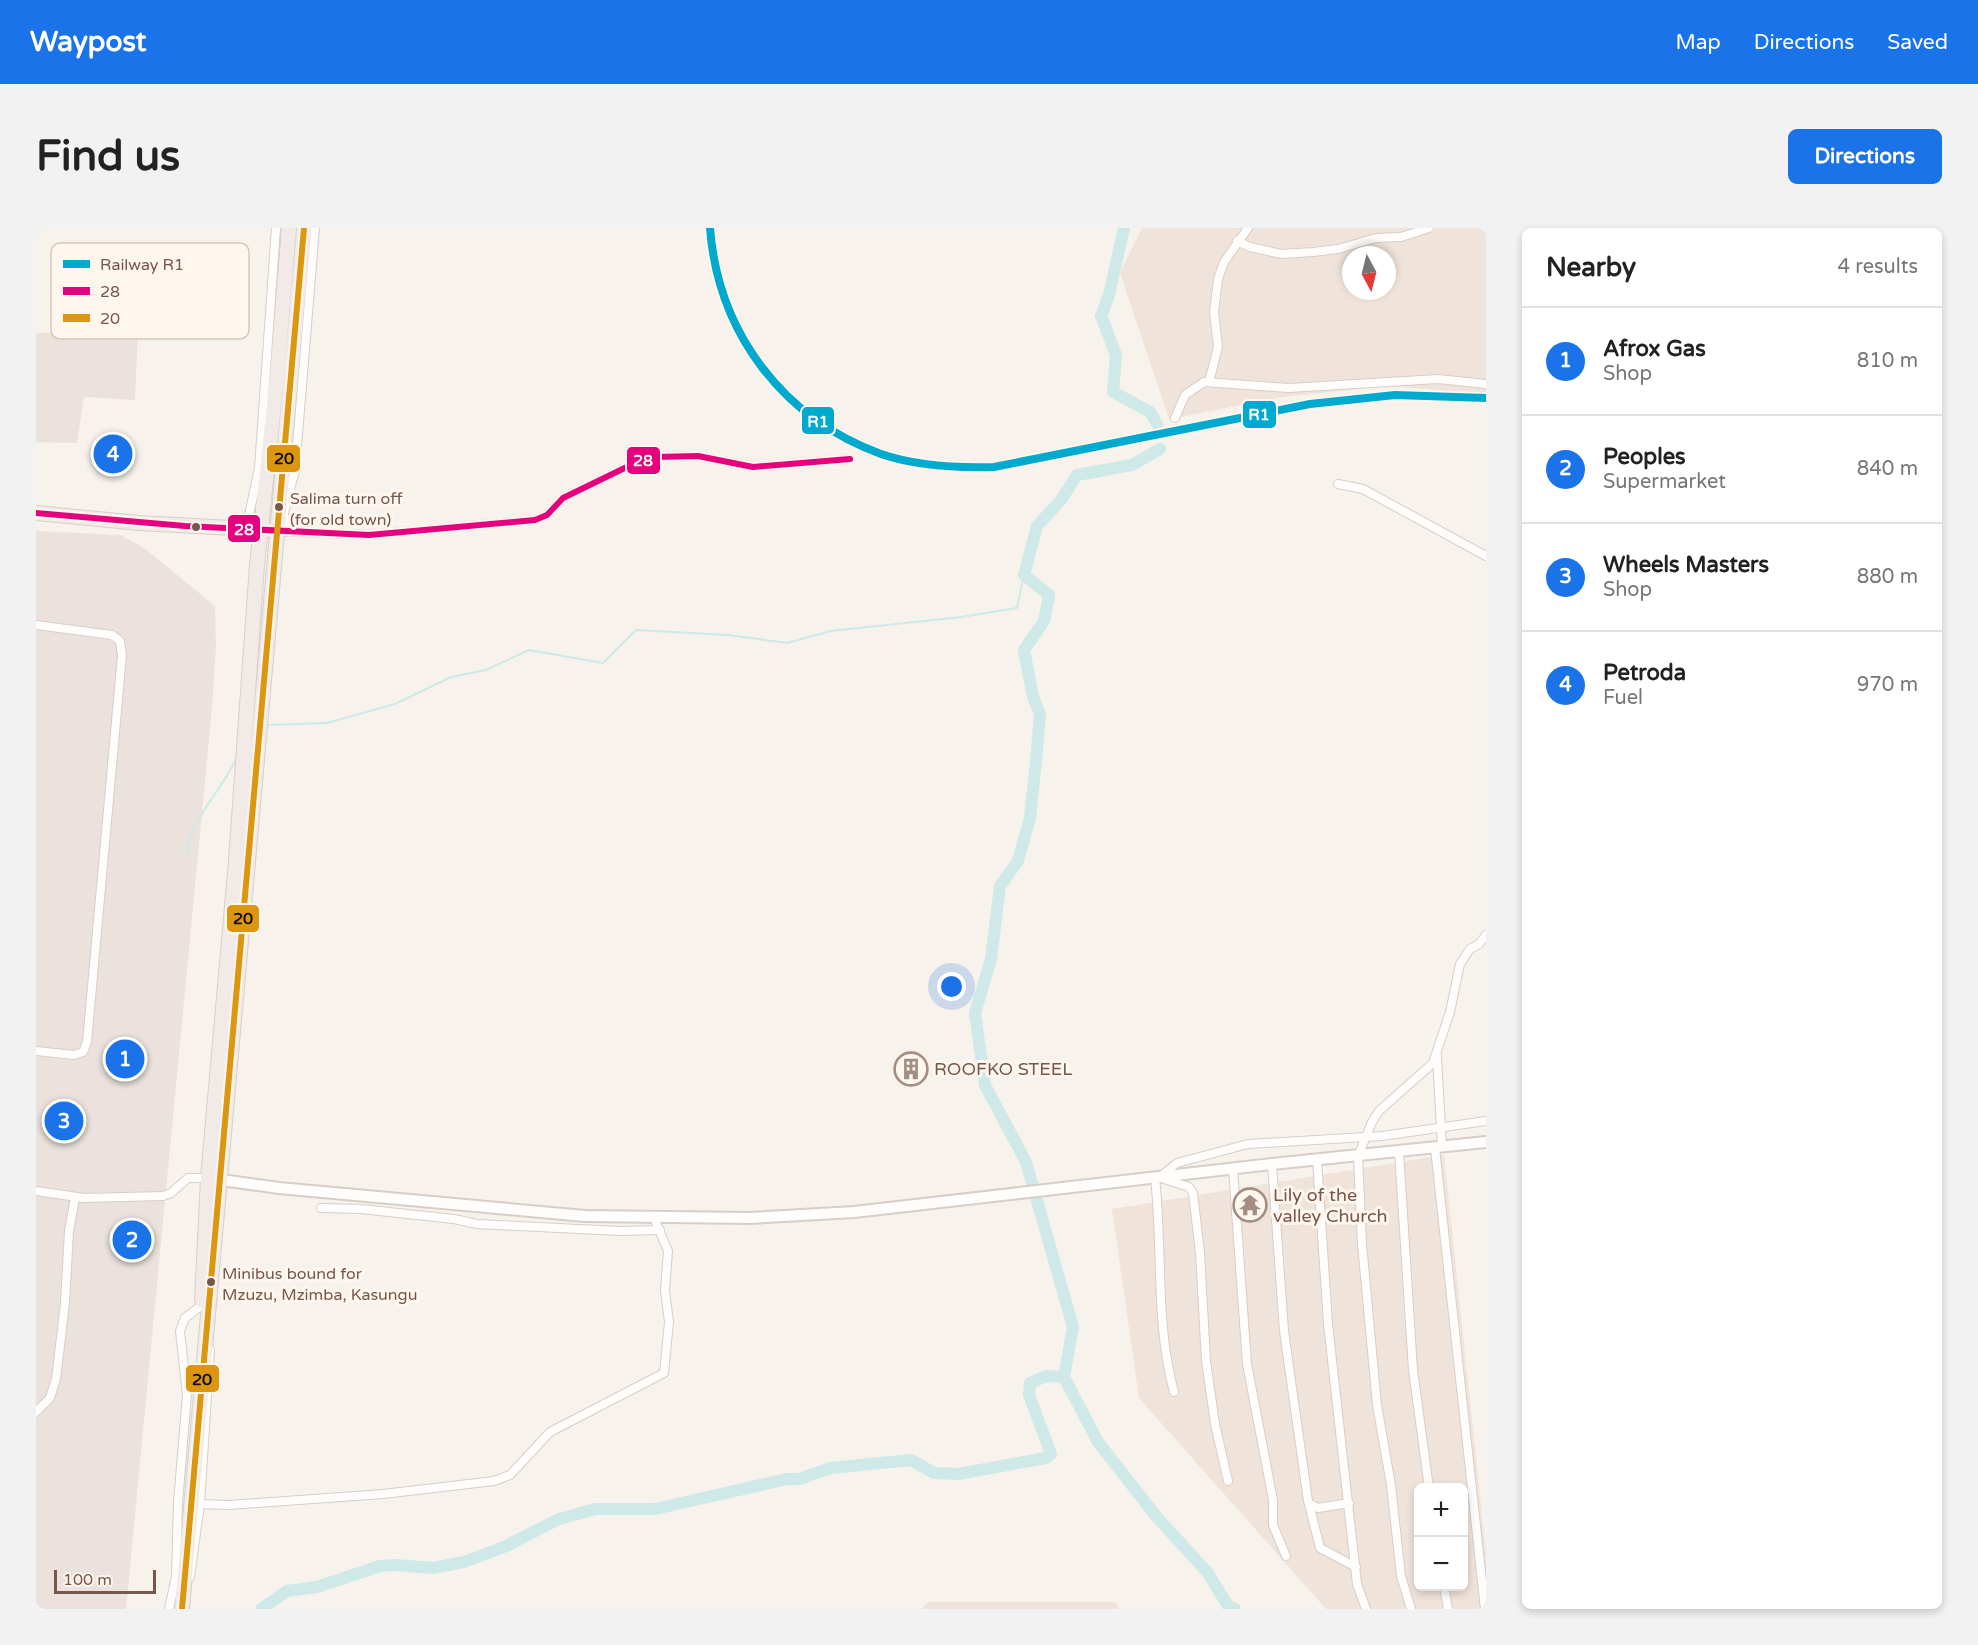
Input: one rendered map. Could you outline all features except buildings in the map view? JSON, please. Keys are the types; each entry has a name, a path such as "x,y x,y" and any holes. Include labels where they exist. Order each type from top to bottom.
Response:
{"highway":[{"path":"183,1604 206,1340 253,529 277,377 289,228"},
{"path":"206,1340 201,1335 202,1305 281,531 304,228"},
{"path":"36,513 151,524 281,531"}],"main road":[{"path":"214,1179 279,1188 516,1211 654,1218 750,1218 854,1212 1486,1142"}],"street":[{"path":"253,529 276,228"},
{"path":"315,228 295,470 281,531 369,535 535,520 547,515 563,498 635,463 655,457 698,456 753,467 850,459"},
{"path":"1209,382 1218,347 1214,312 1218,279 1224,262 1248,228"},
{"path":"1237,241 1250,247 1281,254 1338,249 1376,238 1401,237 1429,228"},
{"path":"1175,418 1188,392 1195,386 1209,382 1289,388 1438,379 1486,384"},
{"path":"1338,484 1363,489 1486,556"},
{"path":"36,625 111,635 120,641 122,655 87,1042 82,1052 74,1055 36,1051"},
{"path":"1411,1609 1401,1576 1391,1485 1377,1405 1362,1239 1358,1156 1379,1111 1427,1071 1437,1054 1450,1012 1460,964 1470,949 1479,944 1486,935"},
{"path":"1437,1054 1441,1128 1438,1147 1485,1609"},
{"path":"1157,1177 1177,1163 1248,1144 1366,1136 1486,1121"},
{"path":"1399,1152 1413,1370 1428,1483"},
{"path":"1317,1160 1328,1324 1357,1584 1366,1609"},
{"path":"1272,1164 1284,1331 1309,1504 1320,1548 1356,1567"},
{"path":"1233,1169 1247,1364 1273,1500 1273,1524 1286,1556"},
{"path":"1157,1177 1161,1284 1169,1376 1174,1392"},
{"path":"1157,1177 1189,1187 1193,1193 1200,1253 1206,1361 1215,1424 1228,1481"},
{"path":"36,1191 75,1198 163,1196 171,1193 188,1178 214,1179"},
{"path":"36,1412 50,1398 56,1379 65,1303 69,1231 75,1198"},
{"path":"321,1208 374,1211 477,1224 619,1231 660,1230"},
{"path":"200,1504 229,1505 383,1494 476,1484 510,1475 550,1432 664,1373 669,1322 665,1290 668,1258 654,1218"},
{"path":"170,1609 176,1576 178,1502 187,1395 180,1330 185,1318 202,1305"},
{"path":"183,1604 193,1566 200,1504 211,1374 206,1340"},
{"path":"1309,1504 1318,1508 1349,1503"},
{"path":"1445,1591 1448,1609"}],"shaded area":[{"path":"1142,228 1486,228 1486,394 1389,386 1283,397 1169,419 1120,273"},
{"path":"36,333 51,333 51,339 138,339 135,400 84,397 77,443 36,442"},
{"path":"36,531 120,535 144,548 215,606 216,646 212,708 126,1609 36,1609"},
{"path":"1444,1155 1486,1552 1486,1609 1326,1609 1139,1398 1112,1209"},
{"path":"928,1602 1116,1602 1119,1609 921,1609"}],"waterway":[{"path":"1124,228 1109,295 1101,316 1116,355 1113,392 1150,412 1157,424"},
{"path":"1160,449 1132,465 1077,475 1061,500 1037,526 1024,575 1049,595 1044,621 1024,650 1033,697 1040,714 1030,818 1018,861 1000,886 991,959 975,1013 985,1085 1026,1162 1073,1327 1064,1377 1098,1442 1156,1516 1208,1573 1228,1606 1235,1609"},
{"path":"267,725 327,723 395,704 451,677 486,670 529,650 603,663 636,630 728,635 787,643 831,631 961,617 1017,608 1024,575"},
{"path":"187,855 194,828 238,755"},
{"path":"261,1609 287,1591 317,1587 380,1566 433,1568 464,1562 504,1547 559,1519 595,1509 655,1509 787,1479 799,1479 831,1468 911,1460 934,1473 958,1474 1046,1458 1051,1454 1029,1395 1030,1383 1046,1376 1064,1377"}],"rail line":[{"name":"R1","path":"710,228 716,266 726,302 742,336 761,366 785,394 814,418 846,438 894,458 923,464 994,467 1310,404 1395,395 1486,398"}],"transit line":[{"name":"20","path":"182,1609 304,228"},
{"name":"28","path":"36,513 185,526 369,535 535,520 547,515 563,498 635,463 655,457 698,456 753,467 850,459"}],"place":[{"name":"Petroda","path":"113,454"},
{"name":"Salima turn off (for old town)","path":"279,507"},
{"name":"Afrox Gas","path":"125,1059"},
{"name":"ROOFKO STEEL","path":"911,1069"},
{"name":"Wheels Masters","path":"64,1121"},
{"name":"Lily of the valley Church","path":"1250,1205"},
{"name":"Peoples","path":"132,1240"},
{"name":"Minibus bound for Mzuzu, Mzimba, Kasungu","path":"211,1282"}]}
